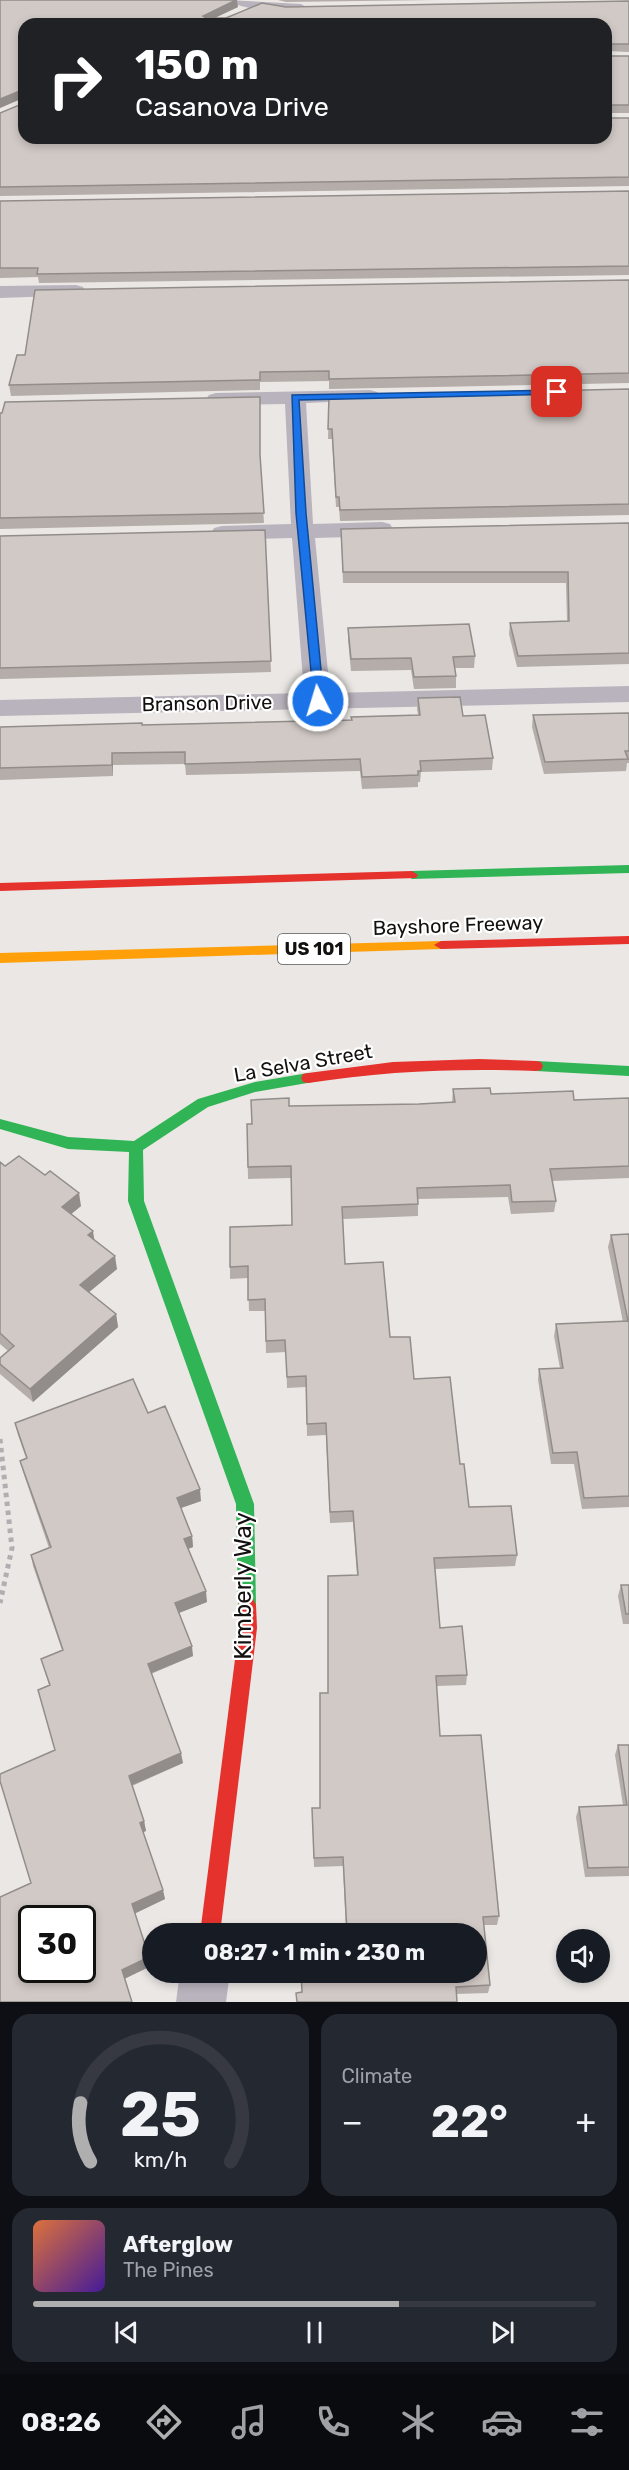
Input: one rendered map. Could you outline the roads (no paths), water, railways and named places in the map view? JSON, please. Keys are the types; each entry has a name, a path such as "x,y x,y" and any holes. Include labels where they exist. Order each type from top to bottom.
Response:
{"main road":[{"path":"0,887 629,869"},
{"name":"Bayshore Freeway","path":"0,958 629,939"},
{"name":"La Selva Street","path":"136,1147 203,1103 255,1087 349,1071 475,1063 629,1071"},
{"path":"0,1124 68,1143 136,1147"},
{"name":"Kimberly Way","path":"136,1147 136,1201 245,1504 248,1628 211,1923"}],"street":[{"path":"234,0 310,8"},
{"path":"231,16 264,2"},
{"path":"0,292 95,291"},
{"path":"201,399 390,395"},
{"path":"295,397 303,531 318,701"},
{"path":"198,533 409,529"},
{"name":"Branson Drive","path":"0,708 629,694"},
{"path":"201,2002 204,1983"}]}
